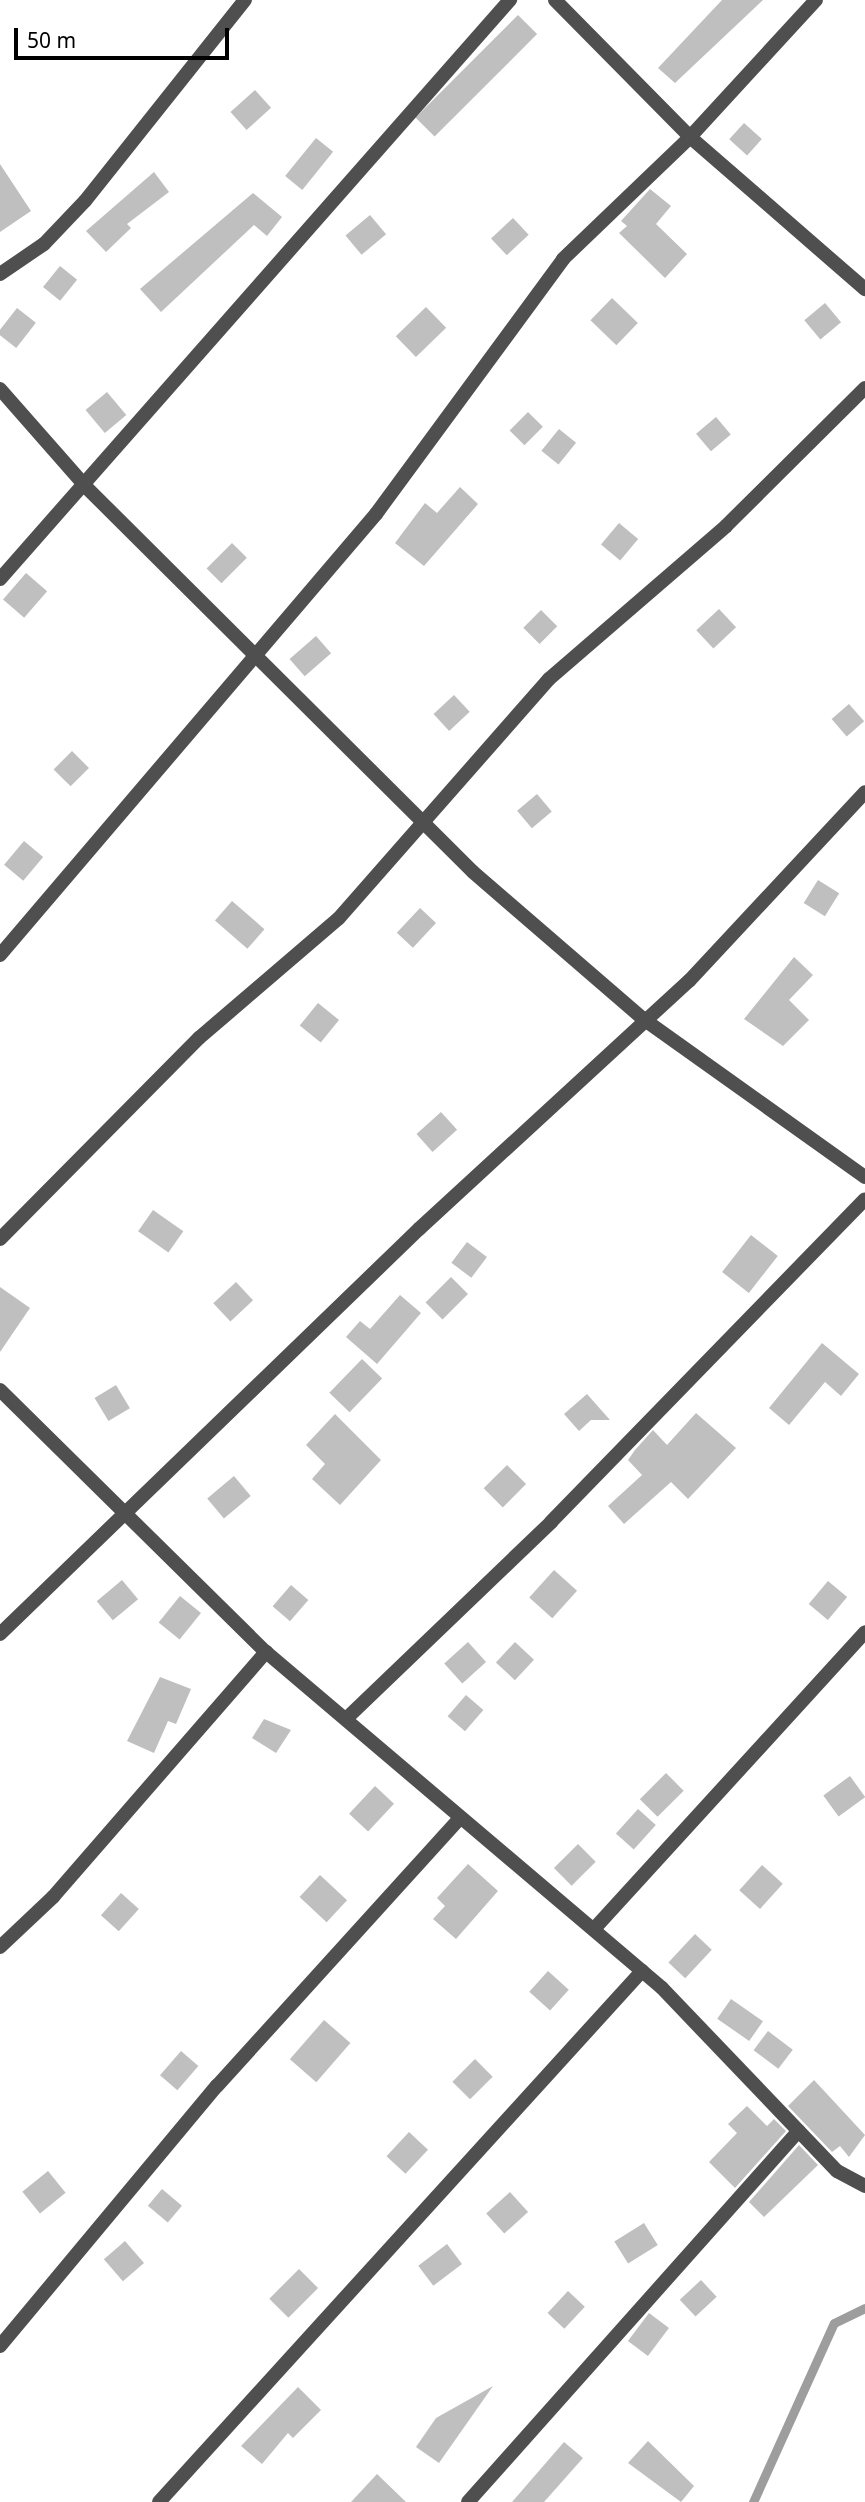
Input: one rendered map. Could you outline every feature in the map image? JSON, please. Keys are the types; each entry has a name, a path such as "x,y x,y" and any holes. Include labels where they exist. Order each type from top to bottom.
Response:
{"street":[{"path":"0,274 44,244 85,201 244,0"},
{"path":"0,579 86,488 510,0"},
{"path":"555,0 690,137 865,289"},
{"path":"0,955 376,514 563,259 690,137 816,0"},
{"path":"0,1239 199,1038 339,918 423,826 549,679 726,526 865,388"},
{"path":"0,389 86,488 423,826 642,1018 865,1177"},
{"path":"0,1633 124,1510 642,1018 689,981 865,792"},
{"path":"349,1716 551,1522 865,1199"},
{"path":"0,1390 266,1652 349,1716 460,1818 594,1928 642,1971 853,2184 865,2186"},
{"path":"594,1928 865,1632"},
{"path":"0,1947 53,1897 266,1652"},
{"path":"0,2346 217,2086 460,1818"},
{"path":"159,2502 642,1971"},
{"path":"468,2502 799,2132"}],"building":[{"path":"722,0 763,0 675,83 658,68"},
{"path":"518,15 537,34 435,137 415,118"},
{"path":"255,90 271,108 247,130 230,112"},
{"path":"744,123 762,139 747,155 729,139"},
{"path":"316,138 333,152 302,190 285,176"},
{"path":"0,164 31,211 0,232"},
{"path":"154,172 169,192 127,224 131,228 106,252 86,231"},
{"path":"650,189 671,206 656,224 687,254 665,278 619,233 627,226 621,221"},
{"path":"253,193 282,217 267,236 254,225 161,312 140,289"},
{"path":"370,215 386,234 362,255 345,236"},
{"path":"513,218 529,235 507,255 491,238"},
{"path":"60,266 77,280 60,301 43,287"},
{"path":"612,298 638,323 616,345 590,320"},
{"path":"825,303 841,322 820,340 804,320"},
{"path":"426,307 446,328 416,357 396,336"},
{"path":"17,308 36,323 16,348 0,335 0,330"},
{"path":"107,392 126,415 105,433 86,410"},
{"path":"528,412 543,427 524,445 510,430"},
{"path":"716,417 731,435 711,451 696,434"},
{"path":"559,429 576,443 558,465 541,451"},
{"path":"460,487 478,504 424,566 395,543 425,503 437,513"},
{"path":"619,523 638,539 620,561 601,544"},
{"path":"232,543 247,558 221,583 207,568"},
{"path":"26,573 47,591 24,618 3,599"},
{"path":"719,609 736,627 713,648 696,630"},
{"path":"541,610 557,626 540,644 523,628"},
{"path":"316,636 331,653 305,676 290,659"},
{"path":"454,695 470,712 449,731 434,714"},
{"path":"849,704 864,721 847,736 832,719"},
{"path":"72,751 89,768 71,786 54,769"},
{"path":"537,794 552,812 532,828 517,811"},
{"path":"24,841 43,857 23,881 4,865"},
{"path":"818,880 839,893 825,916 804,903"},
{"path":"232,901 264,929 247,949 215,921"},
{"path":"420,908 436,923 413,948 397,933"},
{"path":"794,957 813,975 789,1000 809,1020 783,1046 744,1019"},
{"path":"318,1003 339,1020 321,1043 300,1026"},
{"path":"441,1112 457,1130 433,1152 416,1134"},
{"path":"153,1210 183,1231 168,1253 138,1231"},
{"path":"751,1235 778,1256 749,1293 722,1272"},
{"path":"467,1242 487,1257 471,1278 451,1263"},
{"path":"451,1277 468,1294 443,1319 426,1302"},
{"path":"236,1282 253,1300 230,1321 213,1303"},
{"path":"0,1287 30,1308 0,1352"},
{"path":"400,1295 421,1313 377,1364 346,1337 360,1321 370,1329"},
{"path":"822,1343 859,1374 841,1396 825,1382 789,1425 769,1408"},
{"path":"362,1359 382,1378 349,1412 329,1393"},
{"path":"116,1385 130,1408 108,1421 95,1398"},
{"path":"587,1394 610,1420 591,1420 579,1431 564,1414"},
{"path":"696,1413 736,1448 688,1499 671,1482 624,1524 608,1506 642,1475 628,1460 653,1430 667,1445"},
{"path":"335,1414 381,1460 340,1505 312,1479 325,1464 306,1445"},
{"path":"507,1465 526,1484 503,1507 484,1488"},
{"path":"234,1476 251,1496 224,1518 207,1498"},
{"path":"554,1570 577,1591 552,1618 529,1597"},
{"path":"122,1580 138,1599 113,1620 97,1601"},
{"path":"828,1581 847,1597 828,1620 809,1604"},
{"path":"291,1585 308,1600 290,1621 273,1606"},
{"path":"180,1596 201,1613 180,1639 159,1622"},
{"path":"468,1642 486,1662 462,1683 444,1663"},
{"path":"515,1642 534,1660 515,1680 496,1662"},
{"path":"160,1677 191,1689 176,1724 168,1721 154,1753 127,1741"},
{"path":"466,1695 483,1710 465,1731 448,1716"},
{"path":"264,1719 291,1730 276,1753 252,1738"},
{"path":"666,1773 684,1791 658,1817 640,1799"},
{"path":"850,1776 865,1797 839,1816 823,1795"},
{"path":"375,1786 394,1804 368,1832 349,1814"},
{"path":"638,1809 656,1825 634,1850 616,1834"},
{"path":"578,1844 596,1862 572,1886 554,1868"},
{"path":"468,1864 498,1891 456,1939 433,1919 445,1906 437,1898"},
{"path":"762,1865 783,1884 760,1909 739,1890"},
{"path":"320,1875 347,1900 327,1922 300,1897"},
{"path":"121,1893 139,1909 119,1931 101,1915"},
{"path":"695,1934 712,1950 685,1978 668,1963"},
{"path":"548,1971 569,1990 550,2011 529,1992"},
{"path":"731,1999 763,2021 749,2041 717,2019"},
{"path":"324,2020 350,2043 316,2082 290,2059"},
{"path":"768,2031 793,2050 778,2069 754,2050"},
{"path":"181,2051 198,2066 177,2090 160,2075"},
{"path":"475,2059 493,2077 470,2099 452,2082"},
{"path":"814,2080 865,2135 849,2157 840,2146 832,2152 788,2106"},
{"path":"747,2106 767,2126 774,2119 786,2131 735,2188 709,2162 737,2133 728,2124"},
{"path":"409,2132 428,2150 406,2174 386,2156"},
{"path":"799,2145 818,2165 764,2217 749,2202"},
{"path":"48,2171 66,2193 40,2214 22,2192"},
{"path":"162,2189 182,2206 168,2223 148,2206"},
{"path":"510,2192 528,2212 504,2233 486,2213"},
{"path":"644,2223 658,2245 628,2264 614,2242"},
{"path":"125,2241 144,2263 123,2281 104,2259"},
{"path":"447,2244 462,2264 433,2286 418,2266"},
{"path":"299,2269 318,2288 288,2318 269,2299"},
{"path":"701,2280 717,2297 695,2317 680,2300"},
{"path":"568,2291 585,2307 564,2329 548,2313"},
{"path":"649,2313 669,2328 648,2356 628,2341"},
{"path":"493,2386 439,2463 416,2447 436,2418"},
{"path":"298,2387 321,2410 293,2438 288,2433 262,2464 241,2446"},
{"path":"648,2441 694,2486 681,2502 628,2463"},
{"path":"564,2442 583,2458 544,2502 512,2502"},
{"path":"377,2474 406,2502 351,2502"}],"waterway":[{"path":"753,2502 834,2323 865,2308"}]}
